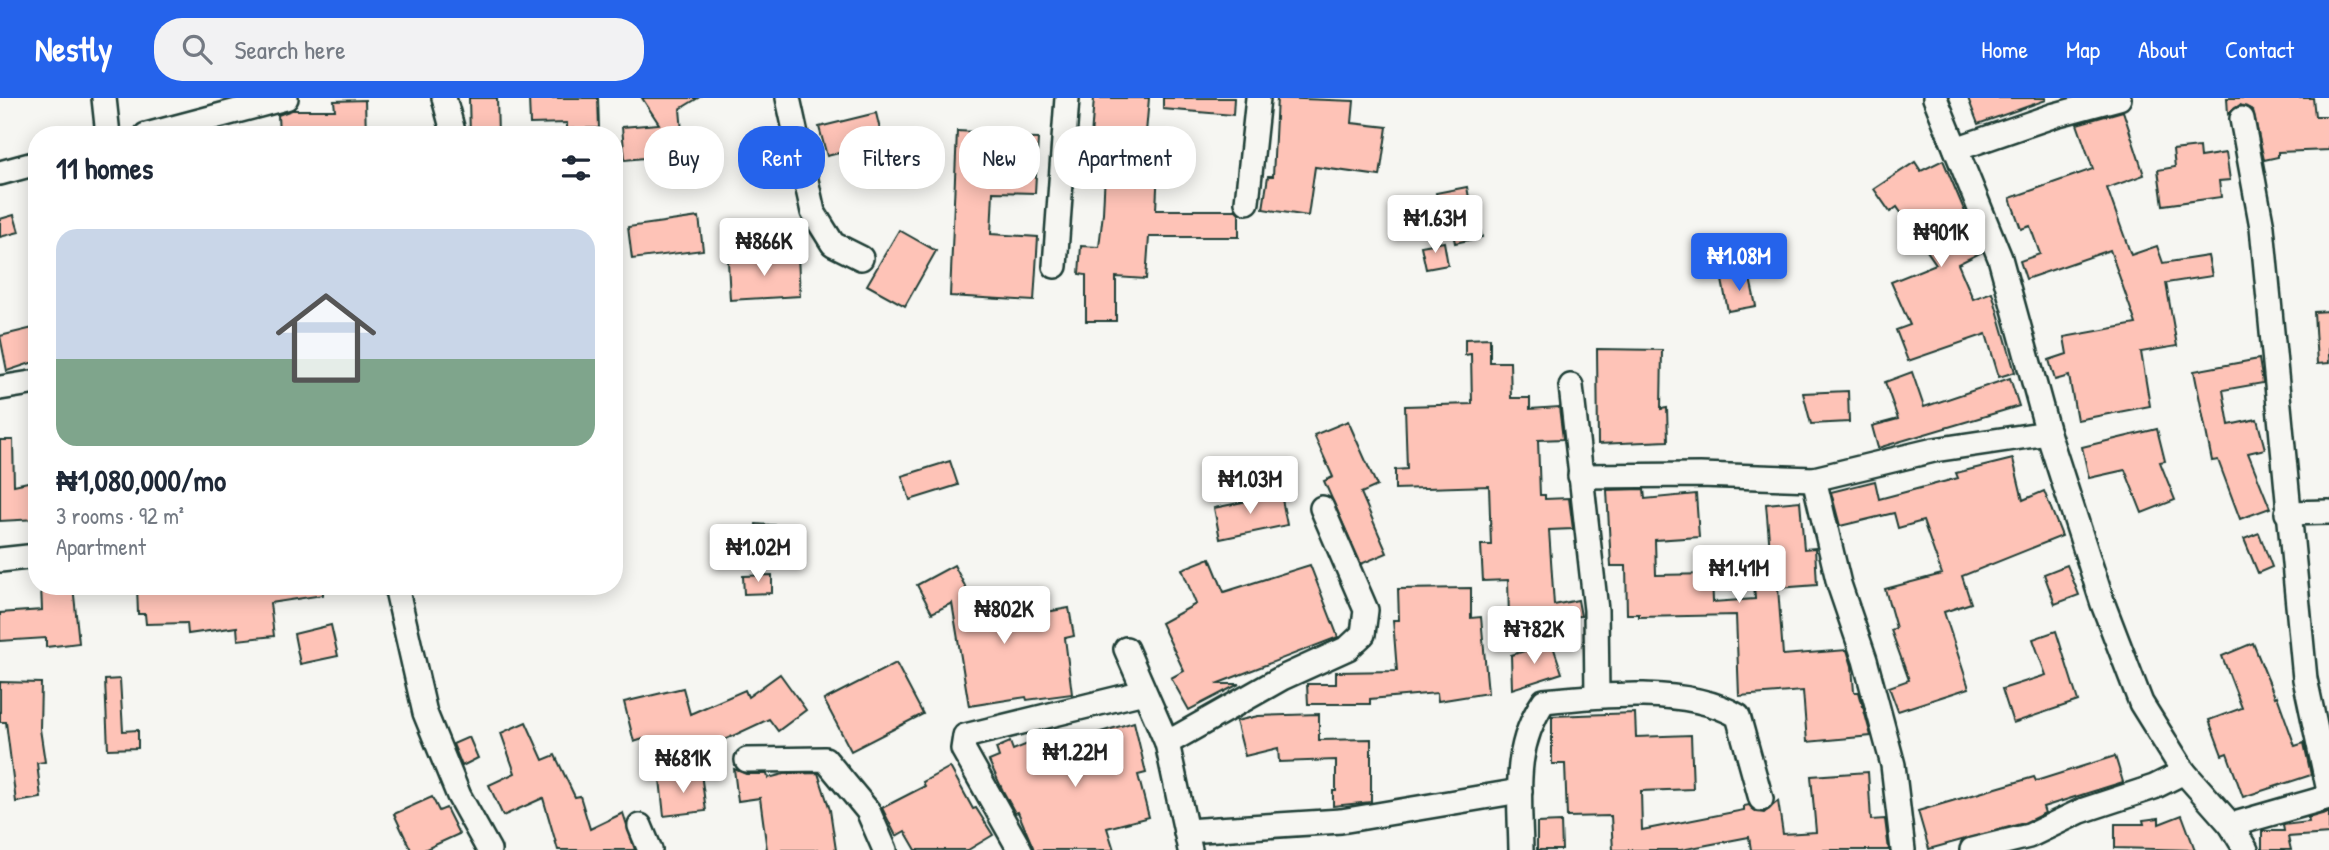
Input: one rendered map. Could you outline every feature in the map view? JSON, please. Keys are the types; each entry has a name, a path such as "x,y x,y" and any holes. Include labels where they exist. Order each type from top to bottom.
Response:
{"street":[{"path":"104,98 107,126"},
{"path":"180,126 286,98"},
{"path":"444,98 452,126"},
{"path":"788,98 813,212 834,244 861,258"},
{"path":"1055,267 1067,98"},
{"path":"1247,202 1258,98"},
{"path":"1935,98 2000,258 2048,433 2103,604 2141,704 2184,772 2231,825 2246,850"},
{"path":"1956,149 2055,115 2119,98"},
{"path":"2242,119 2262,227 2287,513 2305,679 2329,791"},
{"path":"0,173 28,165"},
{"path":"0,388 28,383"},
{"path":"1571,386 1595,610 1597,696"},
{"path":"1580,476 1700,474 1814,479 1934,450 2048,433"},
{"path":"1814,479 1839,584 1865,660 1893,765 1903,850"},
{"path":"1167,743 1282,678 1349,649 1363,634 1366,610 1322,508"},
{"path":"2287,513 2329,512"},
{"path":"0,560 28,557"},
{"path":"398,595 425,713 459,796 489,850"},
{"path":"1126,649 1167,743 1188,840 1341,821 1520,791"},
{"path":"1020,850 963,749 965,736 1144,692"},
{"path":"1521,850 1520,760 1529,723 1544,701 1597,696 1717,704 1738,716 1760,799"},
{"path":"747,760 825,759 868,811 886,850"},
{"path":"1972,850 2029,836 2081,811 2154,787 2184,772"},
{"path":"2231,825 2329,797"},
{"path":"640,826 650,850"}],"building":[{"path":"469,98 497,98 498,126 470,126"},
{"path":"529,98 598,98 599,126 530,124"},
{"path":"642,98 698,98 680,109 682,126 644,126 644,158 625,160 623,127 659,124"},
{"path":"1094,98 1149,98 1147,126 1092,126"},
{"path":"1163,98 1234,98 1233,115 1163,109"},
{"path":"1277,98 1354,101 1352,123 1387,127 1380,176 1315,167 1308,216 1263,209 1268,176 1273,176"},
{"path":"1968,98 2046,98 2046,100 1978,124"},
{"path":"2227,98 2313,98 2315,116 2329,116 2329,150 2278,152 2278,157 2264,160 2253,110 2240,105 2228,114"},
{"path":"365,100 366,126 279,126 278,115 292,110 335,110 334,101"},
{"path":"2123,111 2144,175 2107,188 2131,255 2157,246 2163,263 2208,256 2212,276 2166,283 2177,346 2141,352 2150,406 2077,420 2069,376 2055,380 2049,360 2067,354 2064,337 2136,324 2110,250 2026,279 2020,261 2040,254 2030,226 2021,229 2010,198 2093,169 2077,124"},
{"path":"876,113 879,126 839,126 839,153 827,156 823,126"},
{"path":"957,131 959,189 1035,189 1035,193 993,192 991,234 1038,237 1034,301 950,296"},
{"path":"2199,147 2200,157 2226,153 2230,180 2219,181 2221,197 2163,205 2158,170 2175,167 2173,150"},
{"path":"1943,160 1982,252 1958,264 1973,299 1992,292 2015,372 1999,377 1986,334 1908,361 1896,330 1910,325 1891,282 1936,264 1897,207 1890,212 1874,189 1915,162 1921,171"},
{"path":"1467,187 1473,219 1478,217 1482,237 1455,243 1448,210 1439,212 1436,193"},
{"path":"1104,189 1157,189 1156,210 1236,210 1239,213 1239,237 1149,237 1146,279 1116,277 1116,321 1086,321 1086,275 1079,274 1081,246 1099,247"},
{"path":"14,215 19,232 0,237 0,219"},
{"path":"699,217 703,250 632,259 628,227"},
{"path":"899,230 936,251 905,306 867,285"},
{"path":"1444,242 1448,265 1426,269 1421,246"},
{"path":"798,256 800,296 730,300 728,261"},
{"path":"1749,274 1756,306 1728,311 1722,280"},
{"path":"2329,311 2329,363 2317,364 2314,312"},
{"path":"28,329 28,364 7,371 0,336"},
{"path":"1490,338 1490,362 1510,362 1511,398 1530,398 1530,409 1559,407 1563,439 1538,440 1540,495 1545,495 1545,499 1569,498 1573,529 1549,530 1554,605 1578,600 1581,616 1509,618 1508,580 1483,581 1481,545 1491,545 1489,486 1395,489 1395,470 1407,469 1405,406 1472,404 1471,354 1465,355 1465,339"},
{"path":"1597,349 1662,350 1661,409 1667,408 1668,441 1598,444"},
{"path":"2259,359 2263,383 2223,390 2229,425 2257,419 2265,449 2248,453 2270,508 2240,519 2218,460 2212,461 2194,371"},
{"path":"1912,372 1924,407 2010,378 2019,406 1878,448 1872,426 1898,419 1885,382"},
{"path":"1848,391 1849,422 1811,424 1803,393"},
{"path":"1348,421 1377,486 1361,493 1387,553 1361,564 1324,481 1333,477 1314,435"},
{"path":"2157,429 2165,461 2160,462 2175,500 2142,513 2125,470 2089,478 2082,447"},
{"path":"0,440 13,440 14,485 28,482 28,519 0,521"},
{"path":"2013,459 2023,500 2044,491 2062,536 1962,576 1971,603 1944,612 1969,688 1898,711 1889,687 1909,680 1891,630 1896,628 1885,589 1942,574 1923,521 1898,528 1894,513 1840,526 1831,492 1875,481 1879,499 1958,478 1956,473"},
{"path":"950,461 958,485 910,500 902,476"},
{"path":"1644,489 1645,499 1696,494 1699,537 1655,540 1656,575 1712,574 1713,602 1755,599 1752,553 1770,551 1766,504 1800,501 1804,549 1815,548 1817,585 1778,588 1783,655 1847,650 1852,666 1854,692 1859,692 1871,736 1807,742 1803,691 1739,696 1736,615 1639,617 1639,614 1627,614 1626,566 1611,566 1607,490"},
{"path":"1281,494 1287,525 1220,539 1214,508"},
{"path":"756,524 784,526 782,548 754,545"},
{"path":"2259,533 2272,567 2258,573 2244,539"},
{"path":"1210,558 1224,592 1310,565 1338,637 1216,684 1239,684 1189,710 1171,678 1184,671 1161,623 1196,604 1182,569"},
{"path":"954,565 977,609 987,607 990,622 1069,608 1074,636 1065,638 1072,694 1027,700 1026,697 969,706 952,603 932,613 917,585"},
{"path":"2067,565 2079,595 2055,604 2044,574"},
{"path":"772,575 772,593 744,594 743,576"},
{"path":"1471,588 1471,618 1481,617 1488,693 1438,701 1437,693 1370,699 1370,704 1308,704 1307,684 1336,684 1336,672 1397,671 1393,620 1399,620 1398,589"},
{"path":"41,595 74,595 79,643 46,647 46,638 0,641 0,613 42,610"},
{"path":"137,595 323,595 270,603 274,636 238,640 237,627 188,634 187,623 146,624 145,614 138,614"},
{"path":"331,625 338,656 300,664 294,634"},
{"path":"2056,631 2078,701 2013,723 2002,689 2046,675 2033,639"},
{"path":"1552,643 1562,673 1512,689 1511,655"},
{"path":"2253,643 2275,697 2277,696 2295,746 2304,743 2311,775 2243,797 2227,753 2222,755 2209,720 2242,708 2222,656"},
{"path":"896,663 923,714 851,751 824,700"},
{"path":"780,674 806,710 778,731 769,719 651,774 643,739 634,742 624,702 683,688 690,714 745,690 748,697"},
{"path":"120,679 123,731 138,730 138,748 108,749 105,680"},
{"path":"0,682 41,683 40,729 45,762 37,763 41,798 16,802 6,722 0,722"},
{"path":"1635,713 1636,737 1691,735 1693,789 1641,791 1642,830 1744,810 1744,806 1749,805 1757,812 1764,813 1778,801 1783,834 1816,832 1811,776 1868,772 1871,820 1885,819 1889,850 1751,850 1749,837 1681,850 1613,850 1611,816 1567,817 1565,764 1552,764 1552,716"},
{"path":"1319,714 1319,740 1371,739 1371,802 1333,806 1336,760 1279,762 1278,748 1245,756 1236,721 1258,716"},
{"path":"526,722 543,760 555,755 575,797 580,796 590,829 623,813 635,850 558,850 543,798 503,816 489,785 515,773 501,733"},
{"path":"1134,722 1146,773 1138,775 1149,817 1107,828 1114,850 1034,850 1018,812 1015,813 989,761 999,757 996,748 1010,742 1013,750 1030,743 1034,752"},
{"path":"469,737 478,758 462,766 453,744"},
{"path":"2115,756 2123,782 2043,807 2045,813 2024,823 1929,849 1918,811 2034,777 2036,781"},
{"path":"950,767 973,809 976,808 993,835 968,850 916,850 905,831 896,836 882,808 925,786 923,782"},
{"path":"734,769 746,774 767,774 768,778 784,774 818,773 830,810 836,850 767,850 760,798 738,801"},
{"path":"701,773 706,811 664,816 660,779"},
{"path":"432,797 439,811 446,808 459,834 424,850 411,850 394,814"},
{"path":"2329,812 2329,834 2288,837 2291,850 2262,850 2262,831 2284,831 2283,825 2309,822 2308,818"},
{"path":"2182,815 2195,850 2115,848 2115,824 2144,824 2143,820 2159,818 2159,824"},
{"path":"1561,822 1562,850 1537,850 1537,823"}]}
